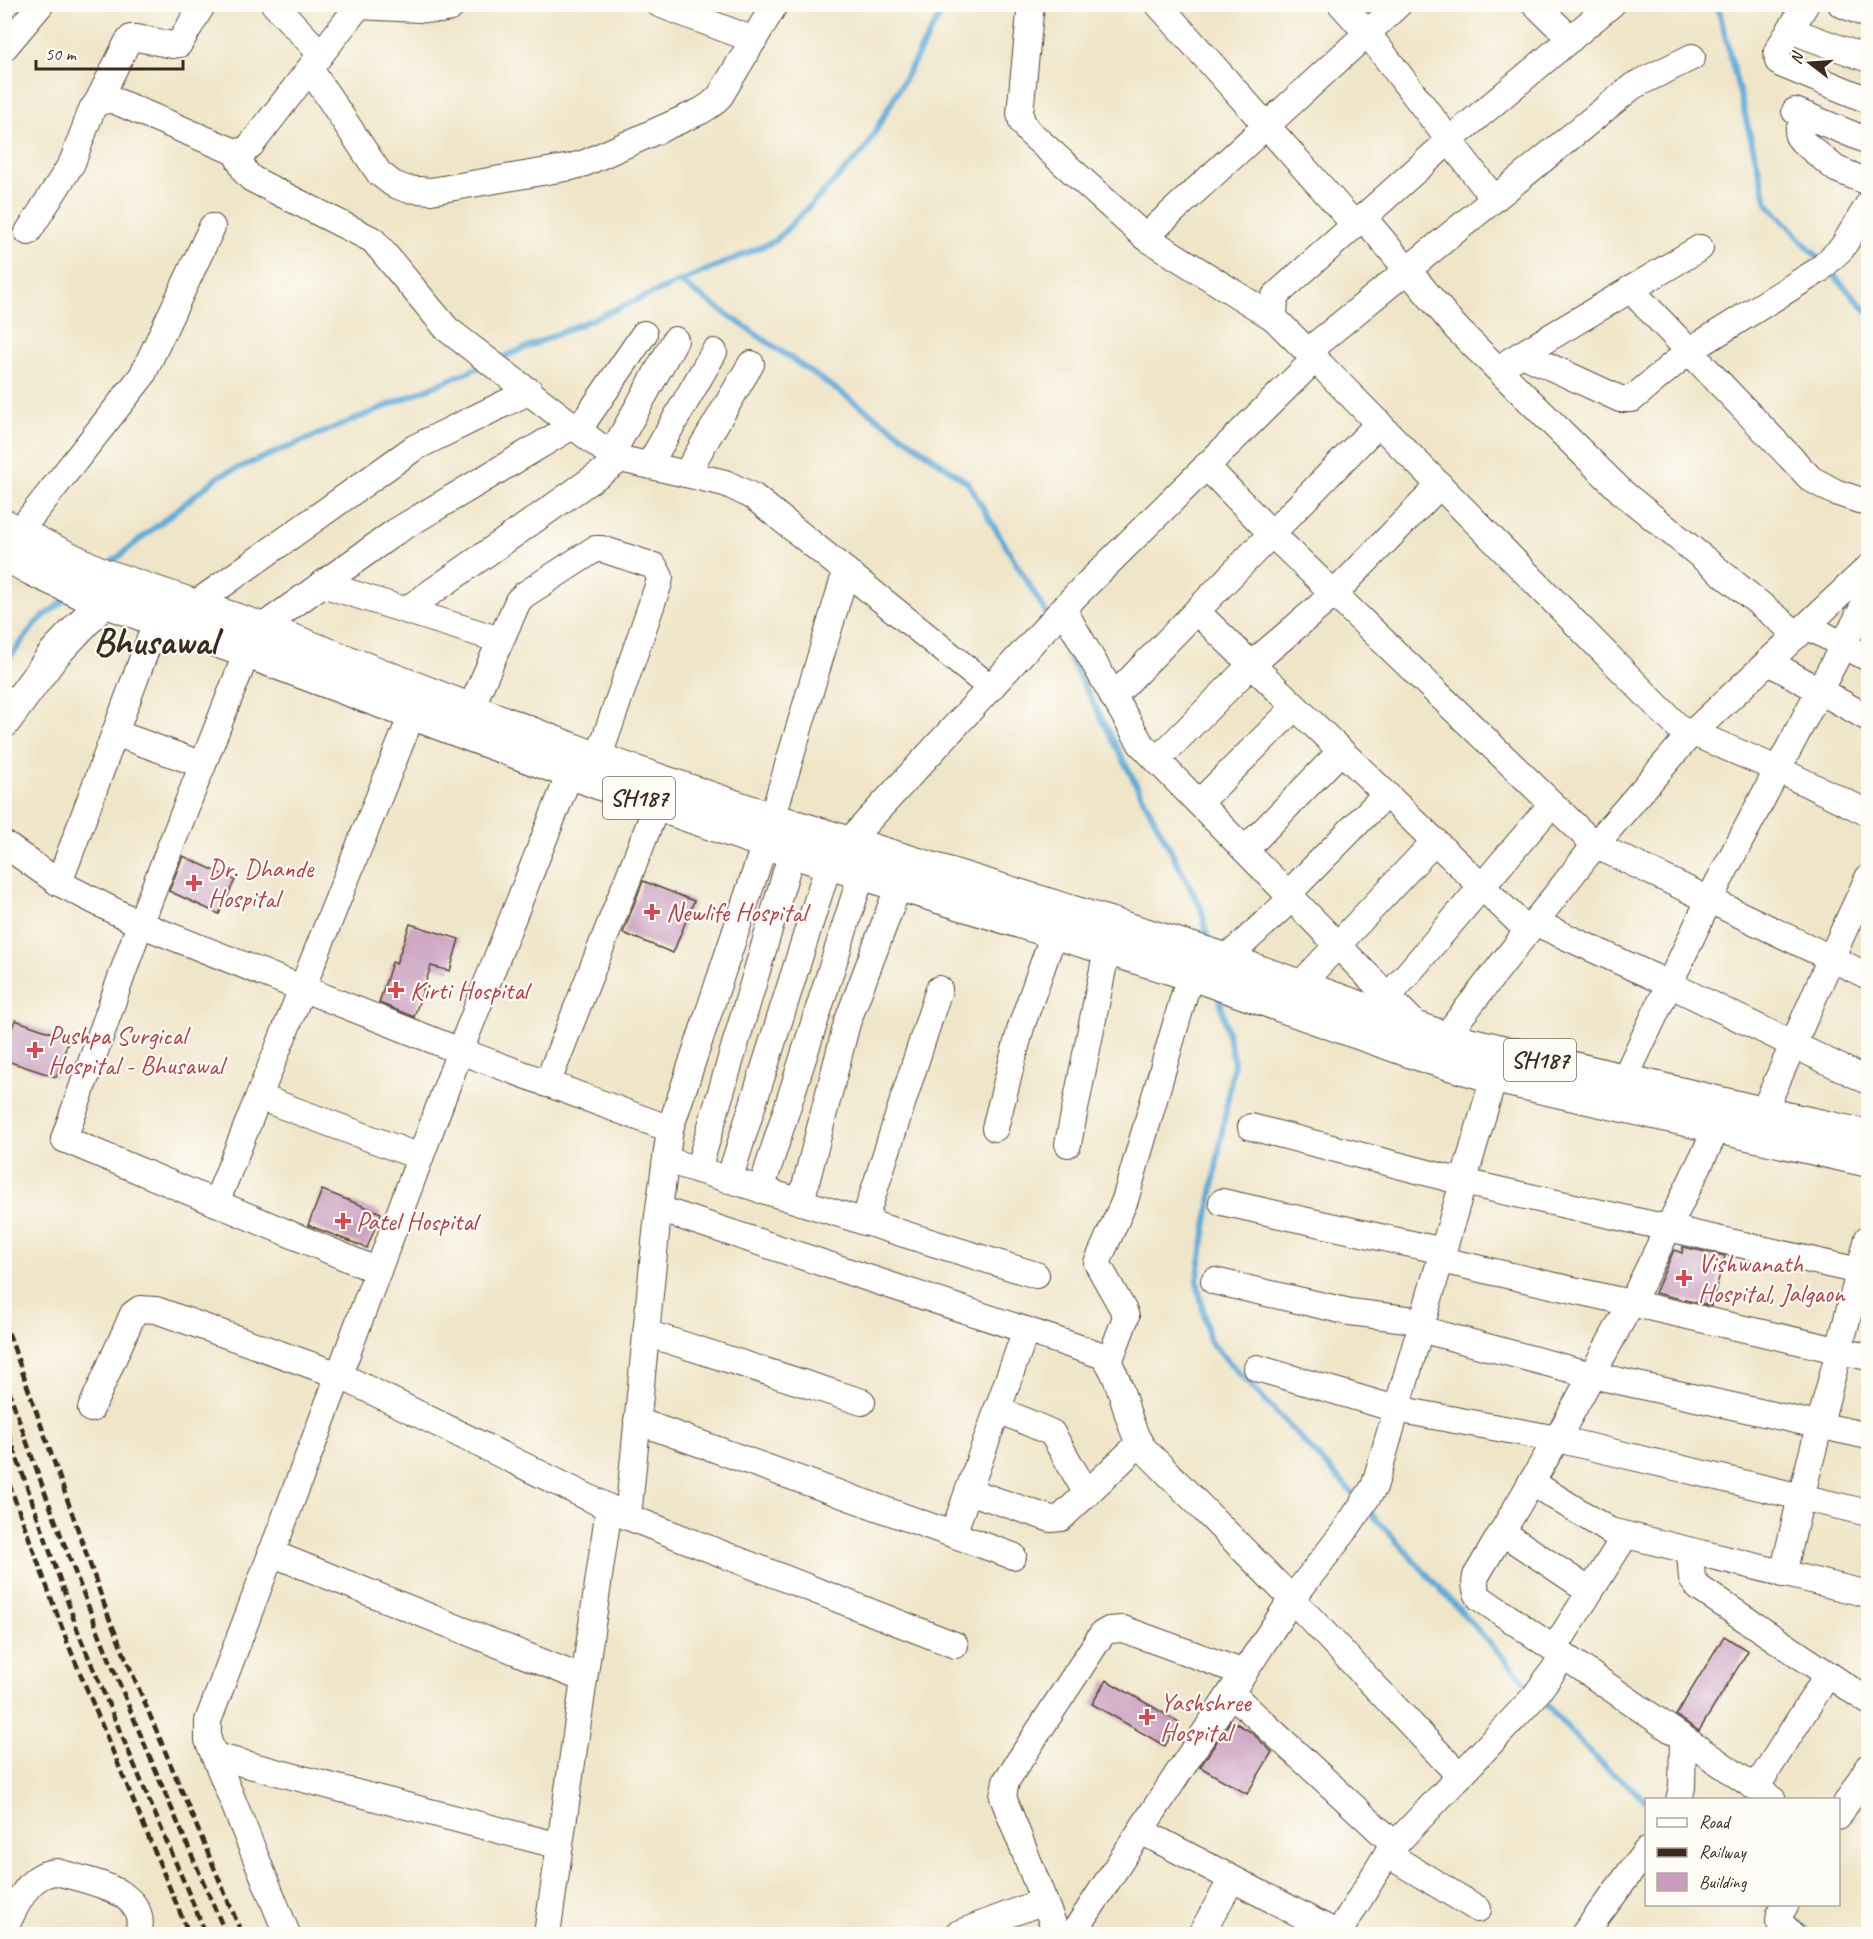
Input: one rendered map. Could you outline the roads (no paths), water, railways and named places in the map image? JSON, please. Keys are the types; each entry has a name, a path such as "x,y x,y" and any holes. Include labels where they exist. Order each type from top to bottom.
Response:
{"main road":[{"name":"SH187","path":"20,545 157,620 254,640 471,710 657,805 838,853 1209,968 1430,1041 1624,1080 1869,1161"},
{"name":"SH187","path":"97,589 194,605 254,640 413,712 584,766 776,838"},
{"path":"4,722 55,653 97,589"},
{"name":"SH187","path":"838,853 862,873 1107,949 1299,986 1430,1041 1494,1077 1717,1128 1758,1124 1869,1136"}],"street":[{"path":"4,48 41,4"},
{"path":"28,232 72,163 92,109 127,43 136,38 173,45 179,44 203,4"},
{"path":"274,4 316,62 379,173 393,184 406,189 431,191 585,163 701,111 720,96 775,4"},
{"path":"97,103 113,100 235,152 244,151 359,5 440,10 450,8 454,4"},
{"path":"659,4 754,40"},
{"path":"1031,4 1020,113 1022,122 1028,131 1145,237 1274,318 1691,735 1777,770 1869,813"},
{"path":"1158,4 1267,127 1407,269 1457,329 1623,493 1802,631 1843,645 1869,658"},
{"path":"1341,4 1368,34 1494,199"},
{"path":"1145,237 1399,4"},
{"path":"1535,4 1571,39"},
{"path":"1274,318 1275,296 1450,140 1612,4"},
{"path":"1806,4 1777,51 1778,61 1869,100"},
{"path":"1841,4 1869,15"},
{"path":"1790,30 1869,59"},
{"path":"729,1180 838,853 1063,609 1206,466 1311,355 1407,269 1633,86 1692,57"},
{"path":"1869,141 1803,114 1798,136 1802,141 1836,169 1869,182"},
{"path":"235,152 246,173 252,179 373,240 447,329 616,457 725,483 754,497 991,688"},
{"path":"1522,354 1626,400 1637,397 1689,351 1819,270 1840,251 1865,218"},
{"path":"20,545 142,376 212,227"},
{"path":"1497,369 1700,248"},
{"path":"1630,290 1811,479 1835,492 1869,503"},
{"path":"378,1271 64,1139 140,924 254,640 322,584 403,526 576,427 644,334"},
{"path":"406,610 616,457 675,340"},
{"path":"649,465 714,352"},
{"path":"686,474 751,364"},
{"path":"194,605 414,448 526,388"},
{"path":"1113,697 1378,423"},
{"path":"1206,466 1272,534 1595,845 1869,976"},
{"path":"1157,760 1251,665 1334,594 1440,485"},
{"path":"287,1935 208,1740 208,1721 460,1051 584,766 659,583 658,571 654,566 602,549 595,549 587,552 524,595 518,601 500,640 471,710"},
{"path":"698,1170 776,838 846,571"},
{"path":"1063,609 1133,733 1430,1041 1531,926 1595,845 1691,735 1802,631 1865,583"},
{"path":"1624,1080 1710,900 1843,645 1865,583"},
{"path":"322,584 500,640"},
{"path":"1197,612 1481,886 1531,926 1669,984 1869,1081"},
{"path":"59,883 157,620"},
{"path":"1769,662 1869,718"},
{"path":"1199,803 1295,707"},
{"path":"216,1203 413,712"},
{"path":"115,733 203,765"},
{"path":"1245,850 1341,751"},
{"path":"1109,1362 1126,1317 1096,1263 1125,1200 1209,968 1290,896 1386,794"},
{"path":"1388,997 1552,804"},
{"path":"547,1084 657,805"},
{"path":"547,1935 584,1679 637,1421 659,1209 670,1129 776,838"},
{"path":"1299,986 1435,841"},
{"path":"4,844 59,883 140,924 460,1051 670,1129"},
{"path":"761,1190 862,873"},
{"path":"1758,1124 1869,878"},
{"path":"801,1202 847,1023 899,885"},
{"path":"995,1128 1021,1027 1054,933"},
{"path":"1068,1144 1107,949"},
{"path":"864,1222 939,989"},
{"path":"1073,1935 1292,1599 1344,1532 1374,1487 1494,1077"},
{"path":"259,1097 420,1157"},
{"path":"1251,1127 1463,1182 1864,1272"},
{"path":"1717,1128 1632,1302 1557,1438 1476,1576 1474,1585 1480,1598 1556,1660 1683,1738 1764,1794 1828,1674"},
{"path":"666,1160 1036,1275"},
{"path":"1222,1202 1869,1357"},
{"path":"659,1209 1095,1352 1109,1362 1140,1443 1460,1776"},
{"path":"1783,1574 1839,1351 1864,1272 1869,1238"},
{"path":"1214,1281 1350,1312 1421,1325 1592,1375 1869,1436"},
{"path":"91,1410 134,1314 140,1309 156,1310 339,1375 618,1512 955,1645"},
{"path":"953,1534 1026,1330"},
{"path":"646,1333 862,1402"},
{"path":"1257,1368 1396,1409 1557,1438 1869,1514"},
{"path":"997,1409 1052,1433 1087,1494"},
{"path":"637,1421 1013,1556"},
{"path":"968,1491 1056,1520 1061,1518 1140,1443"},
{"path":"1531,1482 1598,1525 1625,1536 1869,1594"},
{"path":"1502,1532 1590,1591"},
{"path":"1141,1831 1338,1935 1391,1849 1534,1697 1556,1660 1590,1591 1625,1536"},
{"path":"1690,1551 1692,1579 1699,1588 1869,1701"},
{"path":"271,1553 584,1679"},
{"path":"1058,1935 1004,1797 1003,1789 1101,1634 1109,1630 1123,1629 1238,1683 1391,1849 1478,1909"},
{"path":"1680,1798 1683,1738"},
{"path":"215,1756 560,1846"},
{"path":"1840,1815 1869,1767"},
{"path":"1584,1935 1645,1854"},
{"path":"4,1929 26,1888 36,1878 47,1872 57,1872 114,1890 125,1896 134,1905 140,1917 138,1935"},
{"path":"1201,1935 1232,1880"},
{"path":"957,1935 1044,1900"}],"waterway":[{"path":"497,360 775,241 865,150 946,4"},
{"path":"1715,4 1719,11 1767,203 1821,261"},
{"path":"1828,269 1868,312"},
{"path":"680,282 968,483 1048,616"},
{"path":"108,565 219,476 482,366"},
{"path":"4,665 36,623 67,598"},
{"path":"1054,628 1201,908 1209,944"},
{"path":"1219,995 1234,1062 1197,1281 1210,1342 1358,1499"},
{"path":"1367,1509 1532,1689"},
{"path":"1541,1699 1597,1760 1645,1799"},
{"path":"1794,1920 1812,1934"}],"railway":[{"path":"4,1320 109,1618 242,1934"},
{"path":"4,1376 81,1588 226,1934"},
{"path":"4,1421 80,1637 206,1934"},
{"path":"4,1470 68,1644 189,1934"}],"place":[{"name":"Dr. Dhande Hospital","path":"194,883"},
{"name":"Newlife Hospital","path":"652,912"},
{"name":"Kirti Hospital","path":"396,990"},
{"name":"Pushpa Surgical Hospital - Bhusawal","path":"35,1050"},
{"name":"Patel Hospital","path":"343,1221"},
{"name":"Vishwanath Hospital, Jalgaon","path":"1684,1278"},
{"name":"Yashshree Hospital","path":"1147,1717"}],"district":[{"name":"Bhusawal","path":"155,641"}]}
